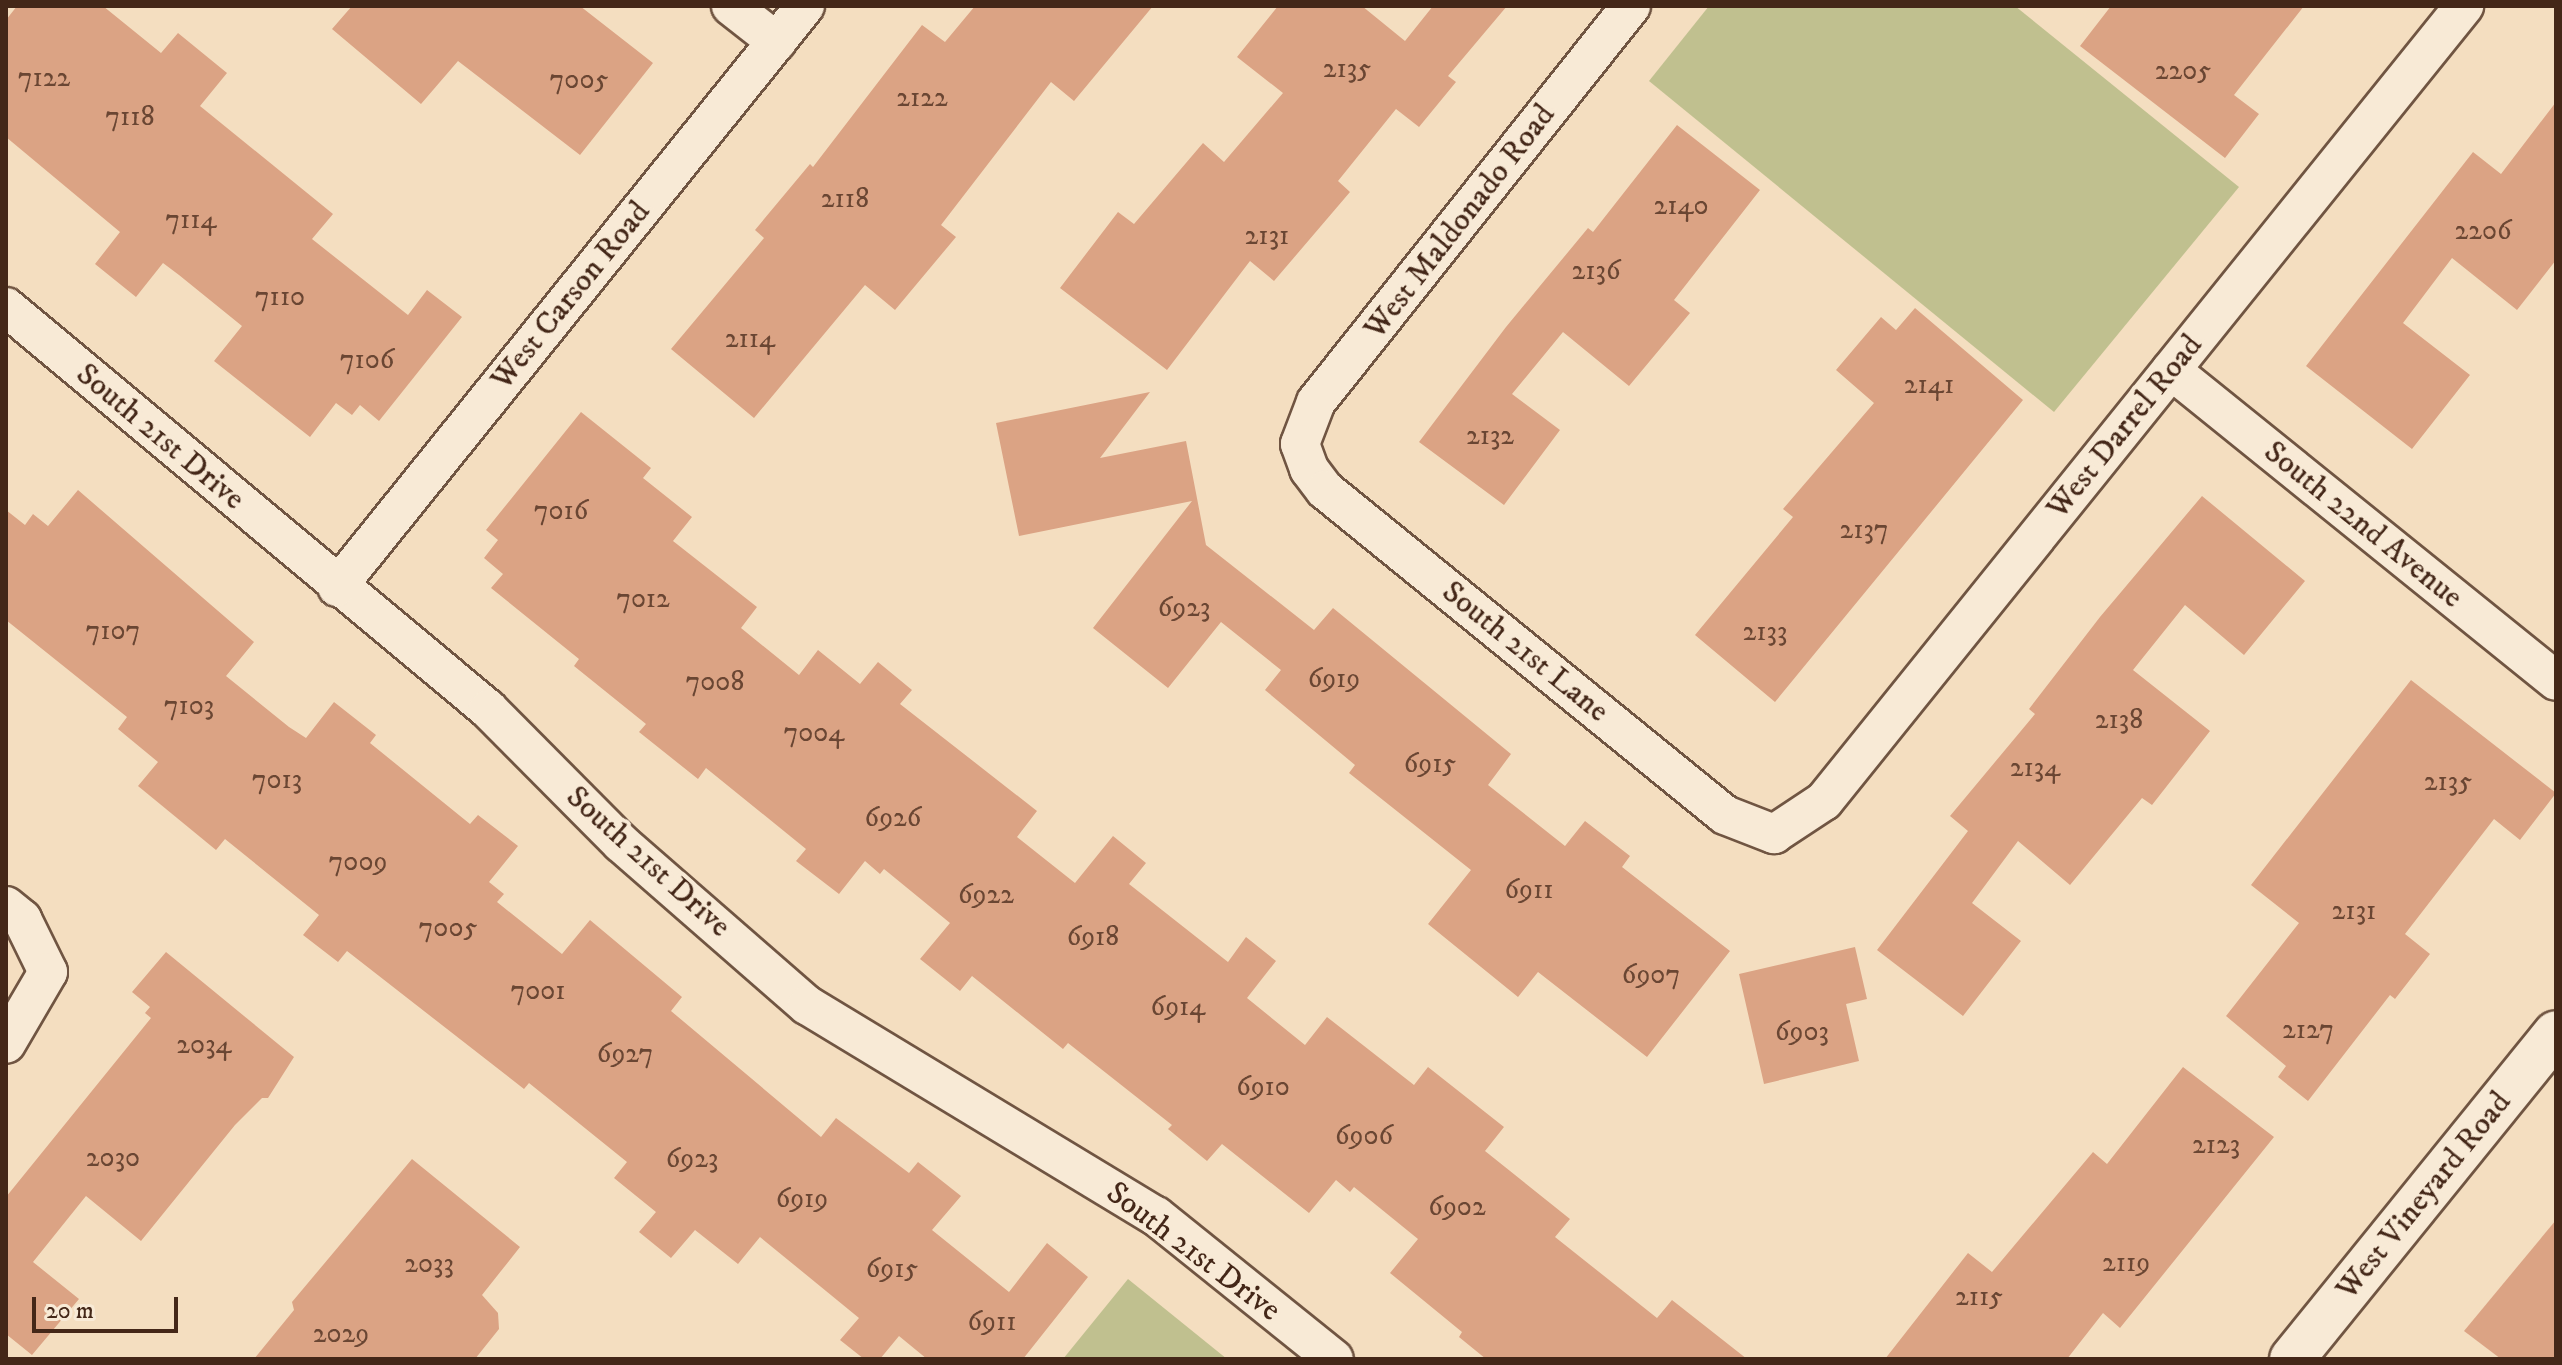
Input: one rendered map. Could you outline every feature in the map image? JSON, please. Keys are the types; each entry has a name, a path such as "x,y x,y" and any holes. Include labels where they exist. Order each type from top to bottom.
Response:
{"street":[{"path":"731,6 777,42"},
{"name":"West Carson Road","path":"337,587 805,6"},
{"name":"West Maldonado Road","path":"1300,444 1316,402 1631,6"},
{"name":"West Darrel Road","path":"1774,834 1824,801 2464,6"},
{"name":"South 21st Drive","path":"6,307 337,587 488,709 621,843 807,1005 1156,1216 1334,1359"},
{"name":"South 22nd Avenue","path":"2171,370 2556,681"},
{"name":"South 21st Lane","path":"1300,444 1309,469 1325,490 1725,815 1774,834"},
{"path":"6,906 22,919 48,972 6,1044"},
{"name":"West Vineyard Road","path":"2292,1359 2556,1033"}],"green space":[{"path":"1709,6 2015,6 2239,187 2054,412 1649,81"},
{"path":"1128,1279 1227,1359 1063,1359"}],"building":[{"path":"17,6 103,6 161,53 178,33 227,73 200,106 333,214 312,239 408,315 427,290 462,317 379,421 360,405 352,415 336,403 310,437 214,361 242,326 179,275 163,263 136,297 95,264 120,232 6,137 6,20"},
{"path":"352,6 580,6 653,63 580,155 458,61 421,104 332,29"},
{"path":"975,6 1153,6 1074,101 1051,82 941,225 956,237 895,310 865,285 754,418 671,349 764,238 755,230 810,164 813,167 922,25 945,42"},
{"path":"1278,6 1362,6 1405,41 1433,6 1507,6 1448,76 1456,82 1419,127 1396,109 1338,181 1350,192 1274,281 1250,261 1167,370 1060,288 1118,212 1134,224 1203,143 1224,162 1283,93 1237,57"},
{"path":"2111,6 2304,6 2234,95 2259,114 2225,158 2080,46"},
{"path":"2556,102 2556,260 2517,310 2452,258 2403,323 2470,375 2412,449 2306,366 2473,152 2501,174"},
{"path":"1677,125 1760,190 1674,300 1690,313 1629,386 1563,332 1512,394 1560,430 1504,505 1419,442 1506,327 1588,228 1593,232"},
{"path":"1915,308 2023,400 1775,702 1695,635 1793,517 1783,509 1874,403 1836,370 1881,317 1896,330"},
{"path":"1150,392 1100,458 1186,441 1206,545 1314,630 1333,608 1511,754 1488,785 1565,846 1585,821 1630,856 1622,867 1730,951 1647,1057 1538,972 1518,997 1428,924 1471,870 1349,773 1355,765 1265,690 1281,670 1221,622 1168,688 1093,628 1192,501 1019,536 996,423"},
{"path":"581,412 651,468 643,478 692,517 673,541 757,607 741,628 799,675 818,650 860,684 878,662 912,690 900,704 1037,811 1017,837 1075,883 1113,836 1146,863 1129,884 1228,962 1246,937 1276,961 1247,998 1305,1045 1327,1017 1414,1085 1428,1067 1504,1127 1485,1151 1570,1219 1555,1237 1657,1318 1672,1300 1747,1359 1486,1359 1459,1337 1462,1332 1390,1273 1418,1239 1354,1187 1350,1192 1336,1180 1309,1213 1222,1144 1207,1161 1168,1129 1172,1125 1068,1043 1063,1049 972,976 960,991 920,959 950,923 884,869 880,874 865,861 839,894 796,861 806,849 706,768 698,779 639,732 646,724 574,666 579,659 491,588 503,574 484,558 498,540 486,530"},
{"path":"78,490 254,642 226,676 289,727 306,738 334,702 376,735 370,743 470,824 478,815 518,846 489,882 504,894 497,902 562,954 590,920 682,997 671,1011 821,1137 836,1118 909,1173 918,1162 961,1196 932,1230 1009,1292 1047,1243 1088,1277 1023,1359 927,1359 899,1336 880,1359 864,1359 840,1340 859,1318 760,1237 738,1264 695,1230 671,1258 639,1232 656,1212 614,1178 627,1162 529,1083 524,1089 347,951 338,962 303,935 319,915 225,839 216,850 138,786 158,762 118,729 127,717 6,620 6,510 25,525 33,514 48,526"},
{"path":"2202,496 2305,581 2244,655 2185,605 2133,670 2210,731 2152,805 2142,798 2070,885 2018,841 1972,903 2021,941 1963,1016 1877,950 1968,831 1950,816 2035,714 2029,709 2100,617"},
{"path":"2411,680 2556,793 2520,840 2494,819 2405,934 2430,954 2395,999 2390,995 2308,1101 2278,1077 2286,1066 2226,1016 2299,923 2251,885"},
{"path":"1855,947 1867,999 1846,1004 1859,1061 1764,1084 1739,974"},
{"path":"166,952 294,1057 268,1098 262,1098 235,1125 141,1241 86,1196 33,1262 79,1299 32,1355 6,1334 6,1197 151,1018 145,1013 150,1007 132,992"},
{"path":"2183,1067 2274,1137 2120,1328 2103,1313 2067,1359 1885,1359 1968,1253 1992,1272 2093,1152 2107,1164"},
{"path":"412,1159 520,1247 482,1295 498,1313 499,1329 475,1359 254,1359 294,1310 292,1302"},
{"path":"2556,1220 2556,1359 2501,1359 2464,1331"}]}
